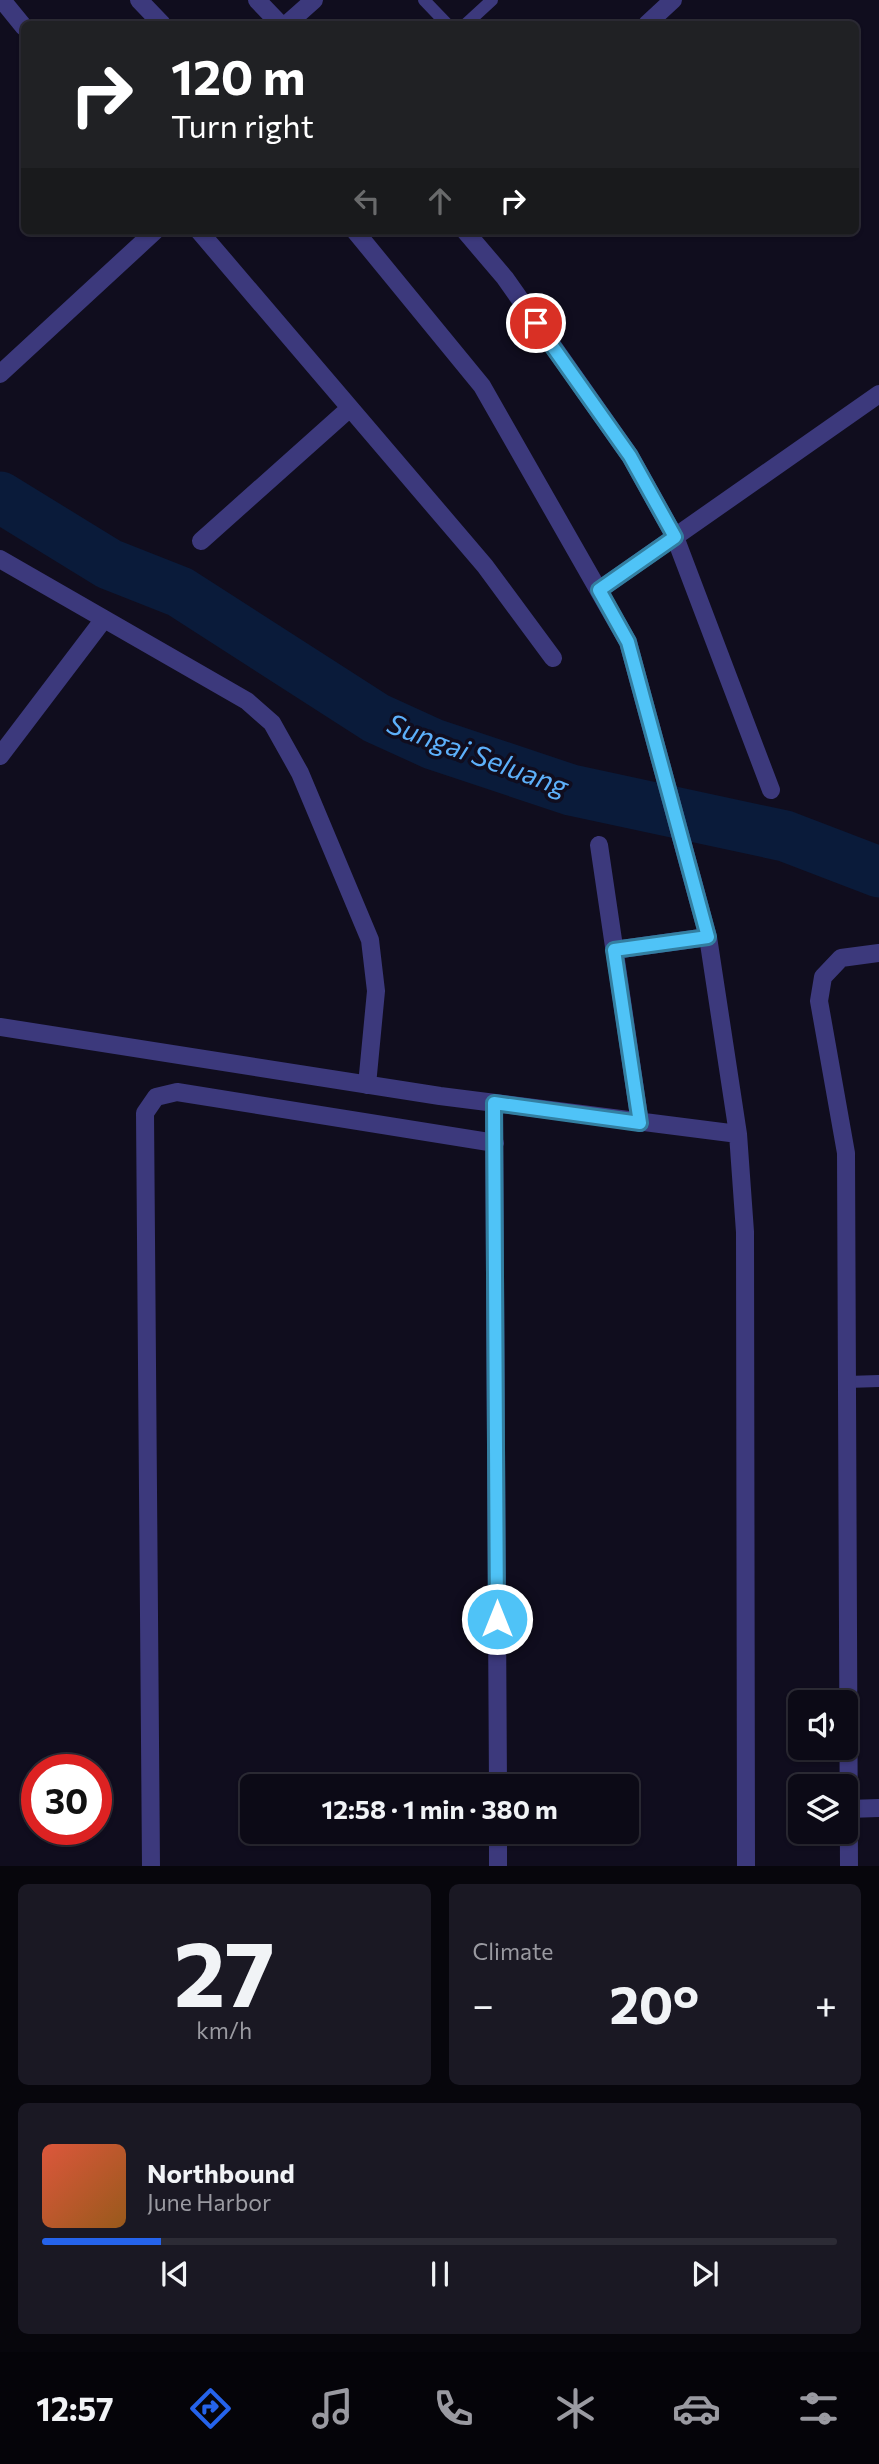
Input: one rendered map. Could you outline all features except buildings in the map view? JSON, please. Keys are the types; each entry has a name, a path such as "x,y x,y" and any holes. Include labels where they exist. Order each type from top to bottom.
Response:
{"street":[{"path":"2,0 21,23"},
{"path":"139,0 159,21"},
{"path":"257,0 277,21"},
{"path":"290,21 314,0"},
{"path":"650,21 673,0"},
{"path":"0,374 151,235"},
{"path":"202,235 485,566 553,658"},
{"path":"358,235 482,386 628,642 708,937 738,1134 745,1232 746,1866"},
{"path":"468,235 505,278 630,456 675,537 771,790"},
{"path":"599,590 879,394"},
{"path":"201,541 350,408"},
{"path":"0,559 247,701 272,723 300,773 370,940 376,991 367,1085"},
{"path":"0,756 104,619"},
{"path":"598,845 640,1123"},
{"path":"614,950 708,937"},
{"path":"848,1774 846,1153 819,1001 823,977 841,958 879,953"},
{"path":"0,1027 367,1085 738,1134"},
{"path":"150,1866 145,1113 156,1097 177,1092 495,1143"},
{"path":"494,1103 498,1774"},
{"path":"858,1809 879,1808"},
{"path":"498,1844 498,1866"},
{"path":"849,1844 849,1866"}],"lane":[{"path":"424,0 444,21"},
{"path":"469,21 492,0"},
{"path":"847,1382 879,1381"}],"waterway":[{"name":"Sungai Seluang","path":"0,497 109,564 180,592 376,718 433,744 571,790 785,836 879,872"}],"route":[{"path":"497,1619 494,1103 640,1123 614,950 708,937 628,642 599,590 675,537 630,456 536,323"}]}
